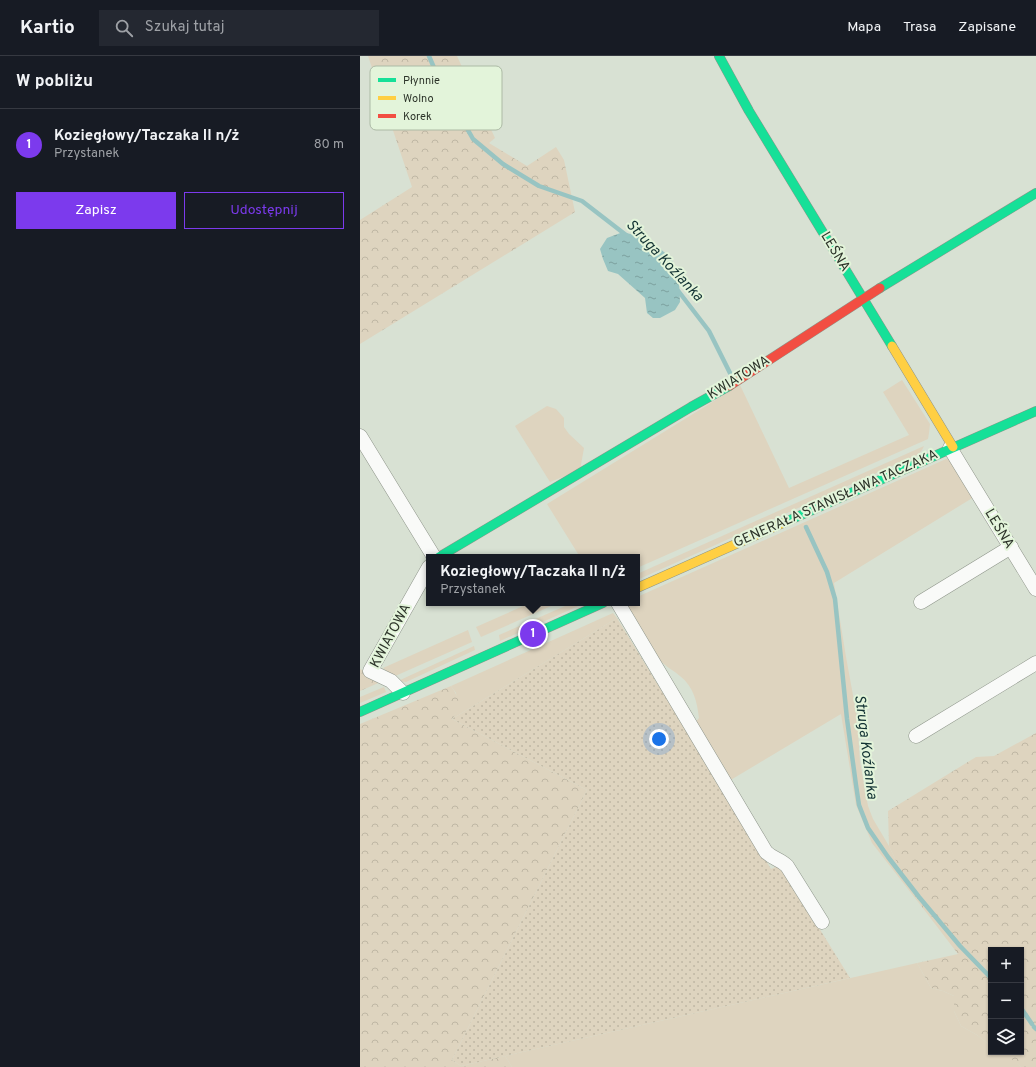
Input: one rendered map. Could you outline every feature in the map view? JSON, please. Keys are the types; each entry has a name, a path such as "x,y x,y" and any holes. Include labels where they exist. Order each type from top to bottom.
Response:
{"street":[{"name":"LEŚNA","path":"719,56 749,111 942,426 952,448 1036,589"},
{"name":"KWIATOWA","path":"444,554 684,411 729,386 863,298 1036,193"},
{"name":"GENERAŁA STANISŁAWA TACZAKA","path":"640,587 1036,411"},
{"path":"360,436 432,554"},
{"path":"922,602 1011,547"},
{"name":"KWIATOWA","path":"402,693 391,681 370,671 426,572"},
{"path":"360,712 596,606"},
{"path":"620,606 766,852 771,857 781,860 787,866 822,922"},
{"path":"916,736 1036,663"}],"green space":[{"path":"368,56 457,56 462,66 371,66"},
{"path":"393,130 491,130 495,138 489,143 527,166 556,147 564,160 575,212 360,344 360,220 412,187"},
{"path":"902,380 930,424 928,439 640,567 640,554 578,554 547,504 740,385 789,488 909,435 883,392"},
{"path":"547,406 556,409 564,418 564,427 569,434 584,448 580,470 550,482 515,426"},
{"path":"924,446 919,454 640,579 640,573"},
{"path":"946,459 951,460 974,497 834,583 857,717 860,762 868,806 873,819 889,846 907,884 922,907 872,843 856,805 841,714 729,781 694,724 699,718 696,701 692,690 685,680 656,656 627,608 628,606 640,606 640,596"},
{"path":"523,606 551,606 481,637 476,627"},
{"path":"565,606 578,606 500,641 499,635"},
{"path":"613,613 617,618 452,719 458,709 456,693 451,686"},
{"path":"617,618 771,869 780,865 850,978 461,1066 452,1060 587,790 452,719"},
{"path":"468,630 472,642 393,677 383,668"},
{"path":"474,646 475,650 406,682 398,681"},
{"path":"360,669 362,670 383,681 360,691"},
{"path":"451,686 459,704 458,710 452,719 587,790 452,1060 461,1066 505,1056 512,1067 360,1067 360,724"},
{"path":"384,687 386,692 360,703 360,697"},
{"path":"1036,733 1036,1067 1021,1067 1007,1055 1024,1055 1024,947 988,947 988,1044 977,1035 961,1026 954,1011 954,996 931,988 917,963 958,954 922,907 907,884 889,846 888,811 976,757 994,756"},
{"path":"917,963 931,988 954,996 954,1011 961,1026 977,1035 988,1044 988,1055 1008,1055 1021,1067 512,1067 505,1056"}],"water":[{"path":"623,232 649,239 672,259 679,282 680,302 675,310 660,318 653,318 647,313 645,298 618,274 608,271 600,249 607,238"}],"waterway":[{"name":"Struga Koźlanka","path":"429,56 433,66"},
{"name":"Struga Koźlanka","path":"468,130 473,139 503,164 539,186 582,201 626,235"},
{"name":"Struga Koźlanka","path":"676,288 709,331 730,373"},
{"name":"Struga Koźlanka","path":"806,527 827,572 835,599 847,719 856,785 859,805 868,828 919,897 960,946 988,975"},
{"name":"Struga Koźlanka","path":"1024,1012 1032,1024"}],"traffic: fast":[{"path":"719,56 749,111 892,346"},
{"path":"880,288 1036,193"},
{"path":"444,554 691,407 729,386"},
{"path":"783,523 1036,411"},
{"path":"360,712 596,606"}],"traffic: slow":[{"path":"892,346 953,447"},
{"path":"640,587 783,523"}],"traffic: jam":[{"path":"729,386 880,288"}],"place":[{"name":"Koziegłowy/Taczaka II n/ż","path":"533,634"}]}
